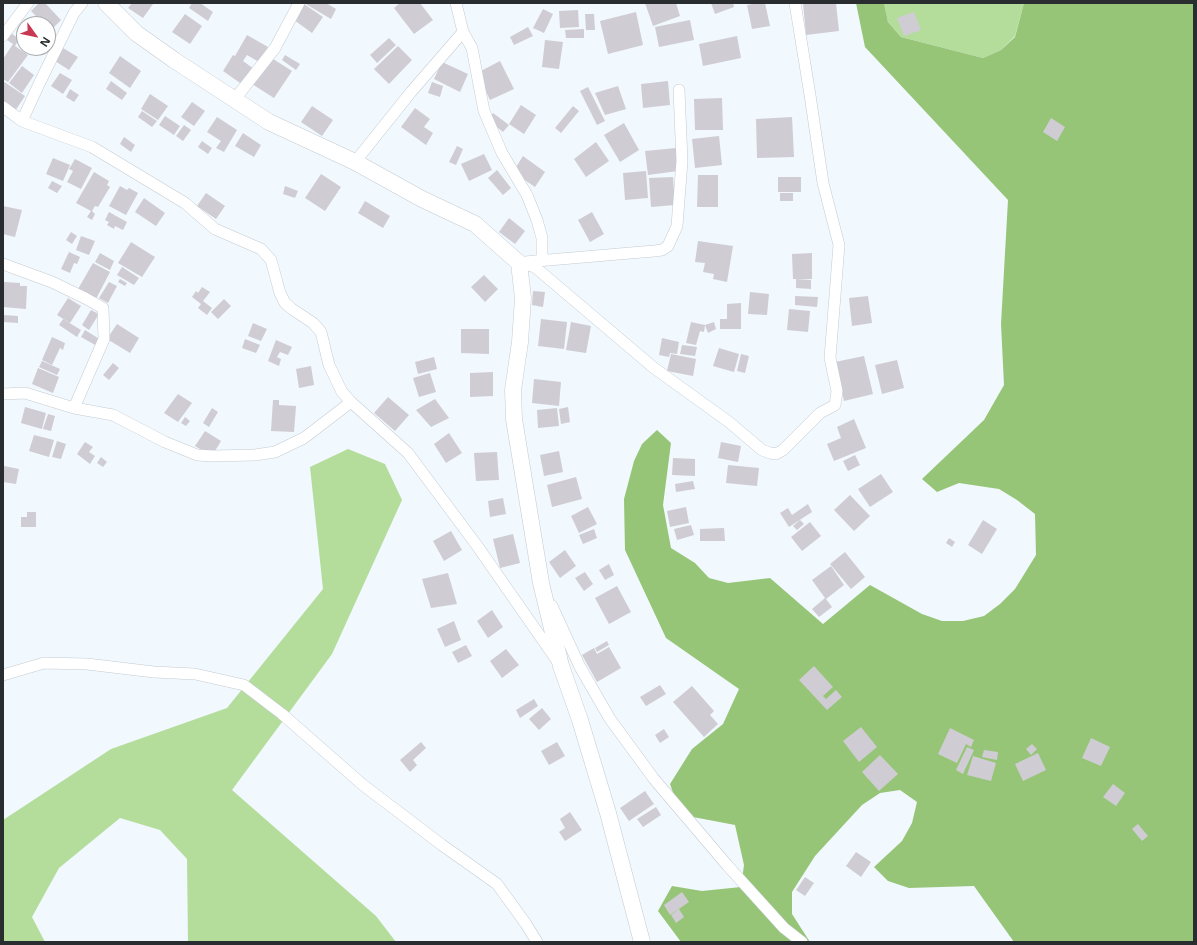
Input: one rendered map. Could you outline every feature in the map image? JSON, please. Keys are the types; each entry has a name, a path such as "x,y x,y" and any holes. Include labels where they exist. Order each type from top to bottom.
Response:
{"main road":[{"path":"106,3 136,33 174,60 269,122 355,162 422,199 475,224 519,263 523,298 520,342 513,390 514,419 542,584 561,666 580,720 642,942"}],"street":[{"path":"3,36 28,3"},
{"path":"22,121 74,13 82,3"},
{"path":"235,100 274,48 300,3"},
{"path":"456,3 463,32 472,48 484,111 502,153 527,195 537,220 542,238 542,260"},
{"path":"519,263 535,267 654,368 729,422 762,450 776,454 783,450 820,413 835,405 837,391 830,358 839,245 823,183 795,3"},
{"path":"355,162 411,92 463,32"},
{"path":"519,263 654,251 662,250 668,246 677,226 682,161 679,90"},
{"path":"3,107 22,121 92,147 185,203 215,229 261,249 271,260 280,293 285,303 313,323 321,332 329,365 342,392 351,402 408,453 478,547 561,666"},
{"path":"3,264 52,282 103,308 104,339 74,408"},
{"path":"3,394 25,393 74,408 113,415 166,442 196,455 213,456 255,455 275,452 304,438 351,402"},
{"path":"542,584 580,667 610,719 654,779 727,865 784,928 802,942"},
{"path":"3,675 44,663 88,664 154,672 195,674 244,685 282,714 363,784 442,845 497,884 537,942"}],"green space":[{"path":"856,3 884,3 888,22 901,37 983,58 1001,50 1015,37 1024,3 1194,3 1194,942 1014,942 974,886 909,888 888,881 874,867 902,841 912,823 917,802 900,790 880,793 862,805 815,856 792,892 792,914 810,942 681,942 658,911 672,886 702,891 741,887 744,865 735,825 693,817 677,804 670,784 692,749 723,724 739,689 666,638 625,550 624,499 634,461 642,444 657,430 671,443 663,505 671,548 695,563 709,578 728,583 770,578 823,624 870,585 922,614 942,621 963,621 984,616 1000,604 1015,589 1036,555 1035,514 1017,500 999,489 959,483 937,492 922,479 984,420 1004,385 1001,324 1008,200 865,47"},
{"path":"884,3 1024,3 1015,36 1001,50 983,58 901,37 888,22"},
{"path":"348,449 385,464 402,500 332,654 232,790 376,916 396,942 188,942 187,859 160,830 120,818 59,868 32,917 45,942 3,942 3,820 111,749 227,708 323,589 310,467"}],"building":[{"path":"39,3 45,3 61,20 56,25 56,16 36,16 31,11"},
{"path":"132,3 153,4 143,18 128,8"},
{"path":"192,3 200,3 213,12 208,21 189,8"},
{"path":"304,3 326,3 336,9 331,19"},
{"path":"400,3 420,3 433,20 414,34 394,8"},
{"path":"645,3 676,3 680,16 653,26"},
{"path":"711,3 733,3 734,7 715,14"},
{"path":"765,3 770,26 752,29 747,5"},
{"path":"803,3 836,3 839,31 806,35"},
{"path":"304,4 323,17 312,33 294,20"},
{"path":"543,9 553,14 544,33 533,28"},
{"path":"578,10 579,27 560,28 559,11"},
{"path":"636,12 643,45 608,54 600,21"},
{"path":"914,12 921,30 904,36 897,18"},
{"path":"185,14 202,26 190,44 172,32"},
{"path":"585,14 594,14 595,30 586,30"},
{"path":"690,20 694,40 659,47 655,27"},
{"path":"528,27 533,36 514,45 510,37"},
{"path":"584,29 584,38 566,38 565,30"},
{"path":"11,33 16,37 16,56 27,56 8,82 3,79 3,59 13,44 7,40"},
{"path":"247,35 268,47 259,62 247,55 243,61 254,69 243,85 223,71 233,55 235,56"},
{"path":"737,36 741,58 703,66 699,44"},
{"path":"389,38 396,45 377,63 370,55"},
{"path":"545,40 563,42 559,69 542,67"},
{"path":"398,46 412,60 389,84 374,69"},
{"path":"63,48 78,57 69,70 55,61"},
{"path":"285,55 300,64 296,70 282,60"},
{"path":"120,56 141,71 130,88 109,73"},
{"path":"270,57 292,71 274,98 252,84"},
{"path":"500,61 514,89 490,100 477,73"},
{"path":"442,62 468,74 460,92 434,79"},
{"path":"22,66 34,75 22,93 9,83"},
{"path":"60,73 72,80 63,94 51,86"},
{"path":"3,81 25,96 15,111 3,101"},
{"path":"111,81 127,93 122,100 106,89"},
{"path":"668,81 670,105 643,108 641,84"},
{"path":"432,82 443,86 440,97 428,93"},
{"path":"618,86 626,109 605,115 595,93"},
{"path":"588,87 605,121 597,125 580,91"},
{"path":"70,89 79,95 74,102 66,97"},
{"path":"150,94 168,106 158,120 141,109"},
{"path":"722,98 723,130 695,130 694,99"},
{"path":"192,102 205,111 194,126 181,117"},
{"path":"521,105 536,115 524,134 509,124"},
{"path":"312,106 333,120 322,136 301,122"},
{"path":"573,106 579,111 561,133 555,128"},
{"path":"415,108 430,119 424,127 433,133 426,145 401,127"},
{"path":"142,111 157,121 152,127 138,117"},
{"path":"493,113 509,125 503,132 488,120"},
{"path":"165,116 180,126 174,135 159,125"},
{"path":"217,117 237,130 224,152 216,148 221,141 207,132"},
{"path":"792,117 794,157 757,158 756,119"},
{"path":"1051,118 1065,127 1057,141 1043,132"},
{"path":"624,123 639,150 620,162 604,135"},
{"path":"184,125 191,130 183,141 176,136"},
{"path":"243,133 261,145 254,157 235,146"},
{"path":"719,136 722,165 695,168 692,139"},
{"path":"124,137 135,145 131,152 120,144"},
{"path":"202,141 212,148 208,154 198,147"},
{"path":"596,142 609,161 586,177 574,159"},
{"path":"457,146 463,149 456,165 449,162"},
{"path":"676,148 678,171 648,175 645,151"},
{"path":"484,154 492,170 469,181 461,164"},
{"path":"523,156 545,172 535,187 513,172"},
{"path":"53,158 70,165 63,181 46,174"},
{"path":"75,159 92,168 81,189 67,182 73,171 69,169"},
{"path":"497,170 511,188 503,195 488,178"},
{"path":"646,171 648,198 625,200 623,173"},
{"path":"94,172 109,181 107,185 110,187 98,207 95,206 92,211 95,214 92,220 87,217 91,211 76,203"},
{"path":"321,174 341,187 325,211 305,198"},
{"path":"698,175 718,175 718,207 697,207"},
{"path":"673,177 675,205 651,207 649,178"},
{"path":"778,177 801,177 801,192 778,192"},
{"path":"52,181 62,186 57,193 48,188"},
{"path":"120,186 127,190 129,188 138,193 126,215 109,206"},
{"path":"285,186 298,191 295,198 283,194"},
{"path":"206,193 225,206 216,219 197,206"},
{"path":"780,193 793,193 793,201 780,201"},
{"path":"144,198 165,213 156,226 135,212"},
{"path":"365,201 390,216 383,228 358,213"},
{"path":"3,206 22,210 15,237 3,234"},
{"path":"109,212 127,222 123,230 115,226 114,229 107,225 109,222 105,220"},
{"path":"592,212 604,234 590,242 578,220"},
{"path":"509,218 525,231 515,244 499,232"},
{"path":"71,232 77,236 72,244 66,240"},
{"path":"81,236 95,241 89,255 76,250"},
{"path":"698,241 733,246 727,282 713,279 714,274 703,272 705,263 695,262"},
{"path":"131,242 155,257 142,277 118,263"},
{"path":"69,252 80,257 77,264 74,263 70,273 61,269"},
{"path":"100,253 114,261 110,270 95,262"},
{"path":"812,253 812,279 793,279 792,254"},
{"path":"93,263 110,272 96,299 78,289"},
{"path":"122,267 139,278 134,285 117,275"},
{"path":"484,275 498,289 485,302 471,287"},
{"path":"120,279 127,283 125,286 118,282"},
{"path":"796,279 811,280 811,289 796,288"},
{"path":"4,282 20,283 20,286 27,286 26,309 3,307"},
{"path":"109,282 117,286 108,303 99,298"},
{"path":"202,287 210,292 203,301 212,308 207,315 198,308 201,304 192,297 196,291 198,293"},
{"path":"533,291 545,292 543,307 532,305"},
{"path":"750,292 769,294 767,315 748,314"},
{"path":"795,296 818,297 817,307 795,305"},
{"path":"868,296 872,323 852,326 849,298"},
{"path":"68,298 81,306 70,323 57,315"},
{"path":"224,299 231,306 218,319 211,312"},
{"path":"741,303 741,329 720,329 720,319 727,319 727,304"},
{"path":"789,309 810,311 808,332 787,330"},
{"path":"91,310 99,314 89,330 82,325"},
{"path":"3,315 18,316 18,323 3,322"},
{"path":"63,319 81,330 77,337 59,325"},
{"path":"541,319 567,322 564,349 538,346"},
{"path":"571,322 591,326 586,353 566,350"},
{"path":"691,322 705,325 704,332 700,331 696,345 686,343"},
{"path":"714,322 716,329 708,333 705,325"},
{"path":"253,323 267,329 261,341 248,336"},
{"path":"117,324 139,338 130,353 107,339"},
{"path":"461,329 489,329 489,354 461,353"},
{"path":"85,330 101,340 97,346 81,337"},
{"path":"52,337 65,343 63,350 60,348 52,365 42,360"},
{"path":"662,338 679,342 677,354 670,353 669,357 659,355"},
{"path":"245,339 260,345 256,353 242,348"},
{"path":"276,340 292,347 288,355 280,352 277,357 281,359 279,366 268,361"},
{"path":"682,345 697,347 695,356 680,354"},
{"path":"719,348 739,354 734,372 713,366"},
{"path":"671,354 696,359 693,376 667,371"},
{"path":"741,354 749,356 745,373 737,371"},
{"path":"864,356 873,394 844,401 835,362"},
{"path":"434,357 437,369 418,374 415,362"},
{"path":"897,360 904,388 882,394 875,365"},
{"path":"42,361 60,369 57,375 39,367"},
{"path":"113,363 119,368 109,380 103,375"},
{"path":"311,366 314,385 299,388 296,369"},
{"path":"38,368 59,377 53,393 32,384"},
{"path":"493,372 493,396 470,397 470,373"},
{"path":"430,373 436,392 419,397 413,378"},
{"path":"534,379 561,382 559,406 532,403"},
{"path":"178,394 192,403 178,422 164,413"},
{"path":"388,397 409,415 395,431 374,413"},
{"path":"435,399 449,418 431,427 416,410"},
{"path":"273,400 279,400 279,405 296,406 294,432 271,431"},
{"path":"25,407 46,413 42,429 21,423"},
{"path":"568,407 570,422 561,424 559,409"},
{"path":"212,408 218,412 209,427 203,423"},
{"path":"557,408 559,426 538,428 537,410"},
{"path":"48,414 55,416 51,431 43,429"},
{"path":"185,417 190,421 186,426 181,423"},
{"path":"854,419 866,448 834,461 827,444 841,438 837,427"},
{"path":"205,431 221,441 212,456 195,446"},
{"path":"449,433 462,453 446,463 434,444"},
{"path":"34,435 54,440 49,457 29,451"},
{"path":"57,441 66,444 61,459 52,457"},
{"path":"85,442 93,447 89,452 95,456 90,464 77,454"},
{"path":"721,442 741,446 738,462 718,458"},
{"path":"559,451 563,472 544,476 540,455"},
{"path":"497,452 499,480 476,481 474,453"},
{"path":"855,455 860,465 848,471 843,461"},
{"path":"101,457 107,462 103,467 97,463"},
{"path":"673,458 695,459 695,476 672,475"},
{"path":"728,465 759,468 757,486 726,483"},
{"path":"4,466 19,469 16,484 3,482"},
{"path":"881,474 893,492 870,507 858,489"},
{"path":"576,477 582,499 552,507 547,485"},
{"path":"693,481 695,489 676,492 675,484"},
{"path":"850,495 870,516 854,531 834,510"},
{"path":"503,498 506,514 490,517 488,501"},
{"path":"808,504 812,512 789,527 780,513 788,508 792,515"},
{"path":"588,507 597,524 579,533 571,516"},
{"path":"686,507 689,523 670,527 667,511"},
{"path":"27,512 36,512 36,527 21,527 21,517 27,517"},
{"path":"800,520 804,524 797,530 793,526"},
{"path":"983,520 997,529 982,554 968,545"},
{"path":"810,522 821,536 802,551 791,537"},
{"path":"691,525 694,535 677,540 674,529"},
{"path":"724,528 725,541 700,541 700,529"},
{"path":"594,529 597,538 583,544 579,535"},
{"path":"451,531 462,550 444,561 433,541"},
{"path":"513,534 520,563 500,568 493,539"},
{"path":"949,538 955,542 952,547 946,543"},
{"path":"565,550 576,566 560,578 549,562"},
{"path":"845,552 865,577 851,589 830,564"},
{"path":"609,564 614,575 605,580 599,570"},
{"path":"831,566 844,585 826,599 832,607 819,617 812,609 825,598 812,580"},
{"path":"585,572 593,584 584,591 575,578"},
{"path":"448,573 457,604 431,608 422,579"},
{"path":"617,586 631,612 609,624 595,598"},
{"path":"492,610 503,627 488,638 477,621"},
{"path":"454,621 461,640 445,647 437,629"},
{"path":"607,641 609,645 597,652 595,648"},
{"path":"466,645 472,656 458,663 452,652"},
{"path":"609,647 621,668 597,682 582,655 594,648 597,654"},
{"path":"506,649 519,665 502,678 490,661"},
{"path":"814,666 833,687 823,696 826,699 836,690 842,697 827,710 799,680"},
{"path":"660,685 666,694 646,706 640,697"},
{"path":"692,686 714,711 710,715 718,724 704,737 673,702"},
{"path":"534,699 538,706 520,718 516,710"},
{"path":"542,708 551,719 539,730 529,719"},
{"path":"861,727 877,747 859,762 843,741"},
{"path":"950,728 974,740 971,747 966,744 957,763 938,754"},
{"path":"664,729 669,737 660,743 655,735"},
{"path":"1091,738 1110,747 1101,766 1082,758"},
{"path":"421,742 426,748 413,760 417,765 410,772 400,760"},
{"path":"557,742 565,756 549,765 541,751"},
{"path":"1032,744 1037,749 1031,755 1026,749"},
{"path":"967,747 974,750 963,774 956,770"},
{"path":"984,750 998,752 997,760 982,757"},
{"path":"1038,753 1046,770 1023,781 1015,764"},
{"path":"880,755 898,774 879,791 862,772"},
{"path":"973,756 996,763 991,781 967,775"},
{"path":"1113,784 1125,793 1116,806 1103,797"},
{"path":"645,791 654,804 629,821 620,808"},
{"path":"656,807 661,815 643,827 637,819"},
{"path":"570,812 582,830 565,841 559,832 565,828 560,819"},
{"path":"1138,824 1148,836 1142,841 1132,829"},
{"path":"856,852 871,862 861,877 846,866"},
{"path":"805,877 814,883 805,896 796,890"},
{"path":"682,892 689,902 670,915 664,905"},
{"path":"679,909 684,917 676,923 671,915"}]}
